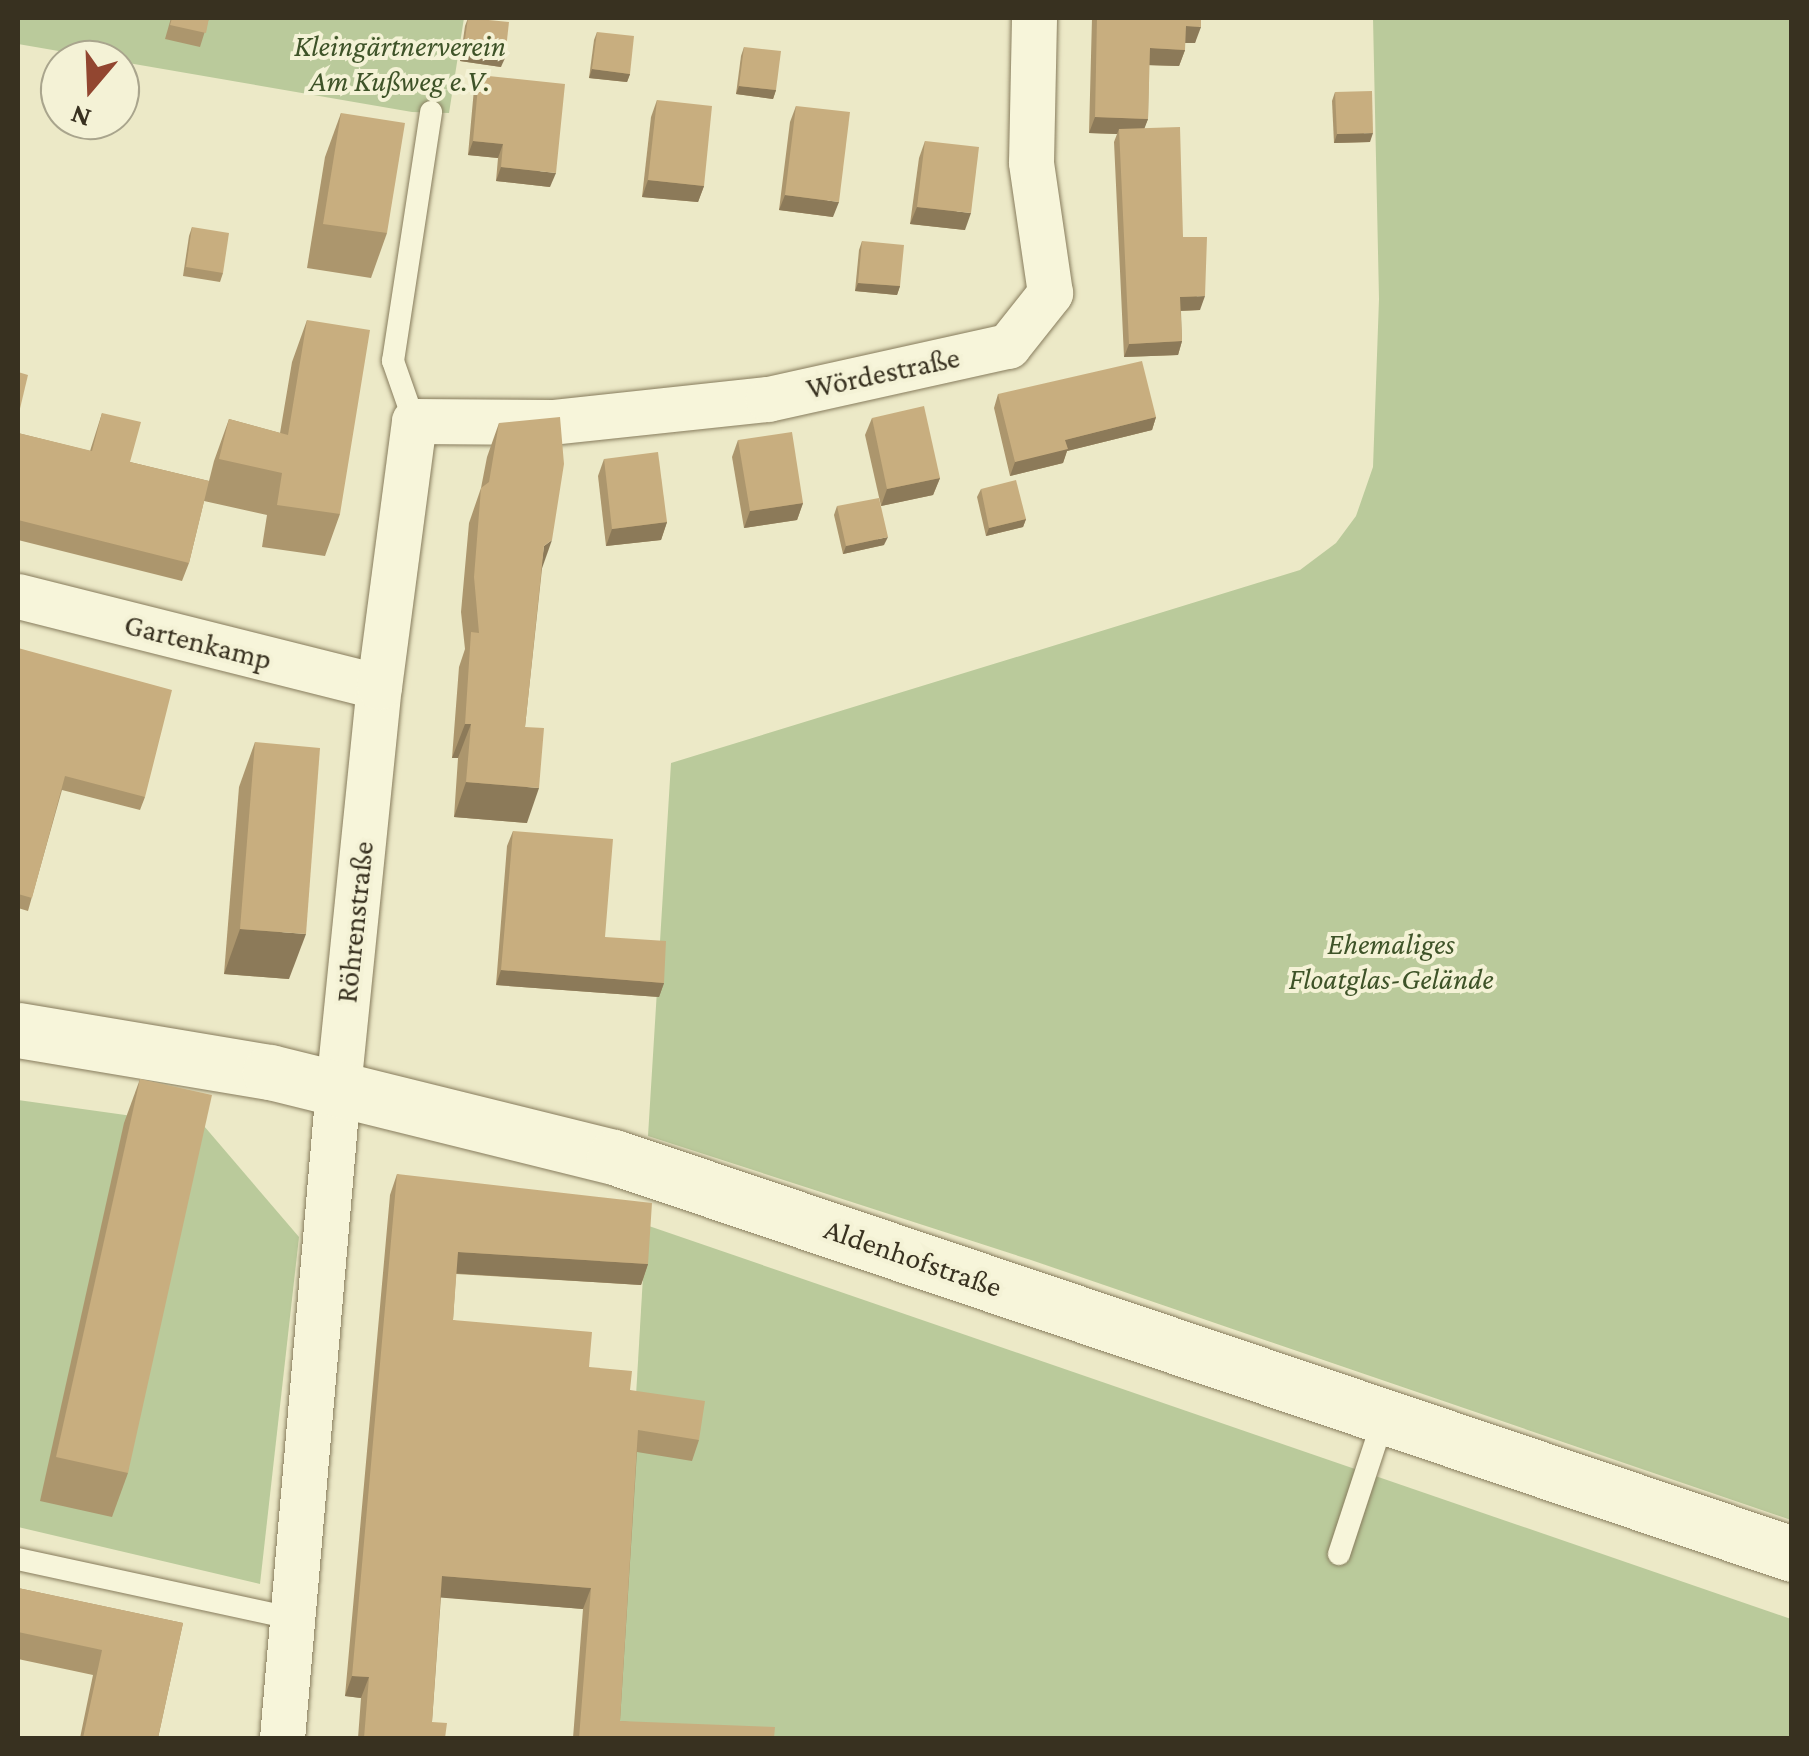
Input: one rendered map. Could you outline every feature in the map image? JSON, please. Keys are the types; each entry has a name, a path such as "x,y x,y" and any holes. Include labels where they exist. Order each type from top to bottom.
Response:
{"street":[{"name":"Wördestraße","path":"414,421 552,422 768,398 1008,346 1050,293 1031,162 1034,18"},
{"name":"Röhrenstraße","path":"282,1738 338,1088 379,687 414,421"},
{"name":"Gartenkamp","path":"18,596 379,687"},
{"name":"Aldenhofstraße","path":"18,1030 270,1072 614,1157 1792,1554"}],"lane":[{"name":"Röhrenstraße","path":"414,421 393,360 431,112"},
{"path":"1339,1554 1384,1417"},
{"path":"18,1559 292,1618"}],"green space":[{"name":"Kleingärtnerverein Am Kußweg e.V.","path":"18,18 464,18 449,113 412,112 140,65 140,40 40,40 40,48 18,44"},
{"name":"Ehemaliges Floatglas-Gelände","path":"1373,18 1791,18 1791,1520 1031,1260 648,1136 671,763 1300,570 1336,543 1356,516 1373,467 1379,299"},
{"path":"18,1100 204,1126 299,1237 260,1584 18,1527"},
{"path":"646,1225 1791,1619 1791,1738 616,1738"}],"building":[{"path":"172,18 209,18 206,33 170,25"},
{"path":"468,18 509,22 505,58 463,53"},
{"path":"1097,18 1201,18 1201,27 1186,26 1185,50 1150,48 1148,119 1095,117"},
{"path":"597,32 634,36 630,74 592,69"},
{"path":"744,47 781,51 776,90 739,86"},
{"path":"479,75 565,84 556,173 501,167 503,144 473,141"},
{"path":"1372,91 1373,133 1337,134 1335,92"},
{"path":"657,100 712,106 704,186 648,180"},
{"path":"796,106 850,112 839,202 785,195"},
{"path":"341,113 405,123 387,233 323,224"},
{"path":"1180,127 1183,237 1207,237 1205,296 1180,297 1182,341 1129,344 1119,129"},
{"path":"925,141 979,147 971,213 917,207"},
{"path":"192,227 229,233 223,273 186,267"},
{"path":"862,241 904,245 900,286 858,283"},
{"path":"307,320 370,330 340,514 277,505 282,473 219,459 229,419 288,435"},
{"path":"1142,361 1156,417 1065,440 1068,449 1015,462 998,394"},
{"path":"18,372 28,375 18,417"},
{"path":"924,406 940,478 887,489 872,418"},
{"path":"102,413 141,422 130,462 209,481 189,563 18,520 18,433 92,451"},
{"path":"560,417 564,464 552,540 544,546 525,727 544,728 539,788 466,782 471,724 465,724 471,632 479,633 474,577 481,488 489,482 499,423"},
{"path":"792,432 803,503 750,511 738,440"},
{"path":"658,452 667,522 612,529 604,459"},
{"path":"1016,480 1026,519 989,528 981,489"},
{"path":"879,498 888,537 846,546 837,506"},
{"path":"18,648 172,690 145,797 65,776 32,898 18,894"},
{"path":"255,742 320,748 306,934 240,929"},
{"path":"513,831 613,839 605,937 666,941 664,983 501,970"},
{"path":"140,1079 212,1095 128,1473 56,1457"},
{"path":"397,1174 652,1203 648,1264 458,1252 453,1320 592,1332 589,1367 632,1371 630,1390 705,1401 699,1440 638,1430 620,1721 775,1727 774,1738 579,1738 591,1588 442,1576 432,1722 447,1723 445,1738 364,1738 369,1677 352,1676"},
{"path":"18,1588 183,1623 158,1738 83,1738 102,1650 18,1632"}]}
